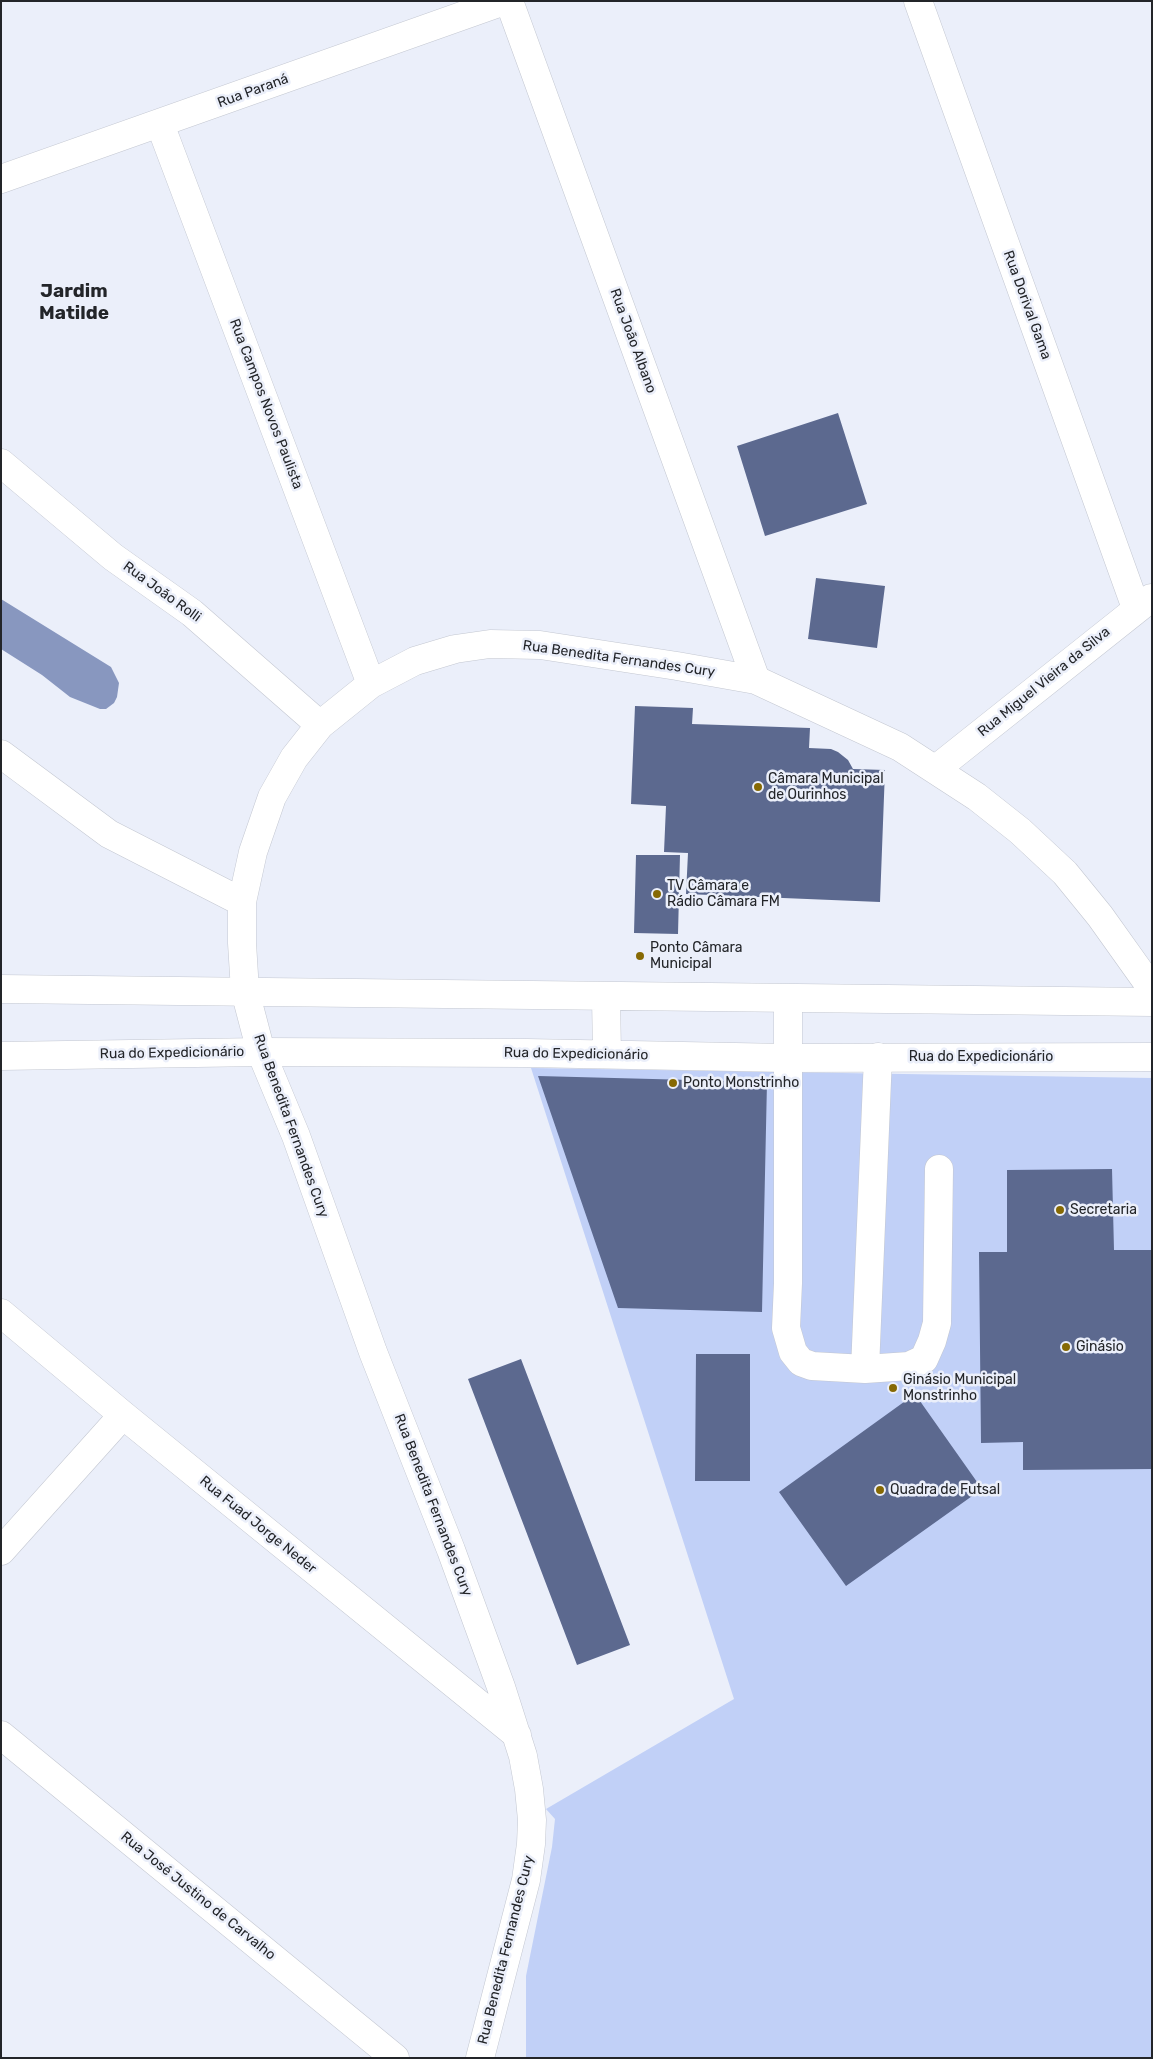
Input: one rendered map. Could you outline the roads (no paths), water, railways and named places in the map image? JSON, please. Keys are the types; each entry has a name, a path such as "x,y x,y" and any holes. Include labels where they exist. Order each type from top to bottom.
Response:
{"street":[{"name":"Rua Paraná","path":"1,179 504,1"},
{"name":"Rua João Albano","path":"510,1 756,680"},
{"name":"Rua Dorival Gama","path":"918,1 1144,602"},
{"name":"Rua Campos Novos Paulista","path":"160,124 372,684"},
{"name":"Rua João Rolli","path":"1,463 113,557 192,613 320,724"},
{"name":"Rua Miguel Vieira da Silva","path":"936,769 1144,602"},
{"name":"Rua Benedita Fernandes Cury","path":"480,2058 526,1880 532,1820 529,1789 517,1734 469,1598 373,1352 296,1136 261,1052 245,991 242,902 253,852 272,797 294,758 320,724 372,684 415,661 456,649 490,644 540,645 650,661 756,680 900,747 977,797 1020,831 1065,874 1089,902 1152,989"},
{"path":"1,754 109,834 242,902"},
{"path":"1,989 1152,1002"},
{"path":"606,997 607,1054"},
{"path":"788,999 788,1283 786,1328 793,1352 800,1362 812,1366 865,1368 909,1366 924,1359 932,1341 936,1323 939,1170"},
{"name":"Rua do Expedicionário","path":"1,1056 261,1052 607,1054 787,1058 1152,1057"},
{"path":"865,1368 878,1058"},
{"name":"Rua Fuad Jorge Neder","path":"1,1312 123,1415 517,1734"},
{"path":"1,1551 123,1415"},
{"name":"Rua José Justino de Carvalho","path":"1,1735 395,2058"}],"place":[{"name":"Câmara Municipal de Ourinhos","path":"758,787"},
{"name":"TV Câmara e Rádio Câmara FM","path":"657,894"},
{"name":"Ponto Câmara Municipal","path":"640,956"},
{"name":"Ponto Monstrinho","path":"673,1083"},
{"name":"Secretaria","path":"1060,1210"},
{"name":"Ginásio","path":"1066,1347"},
{"name":"Ginásio Municipal Monstrinho","path":"893,1388"},
{"name":"Quadra de Futsal","path":"880,1490"}],"district":[{"name":"Jardim Matilde","path":"74,303"}]}
